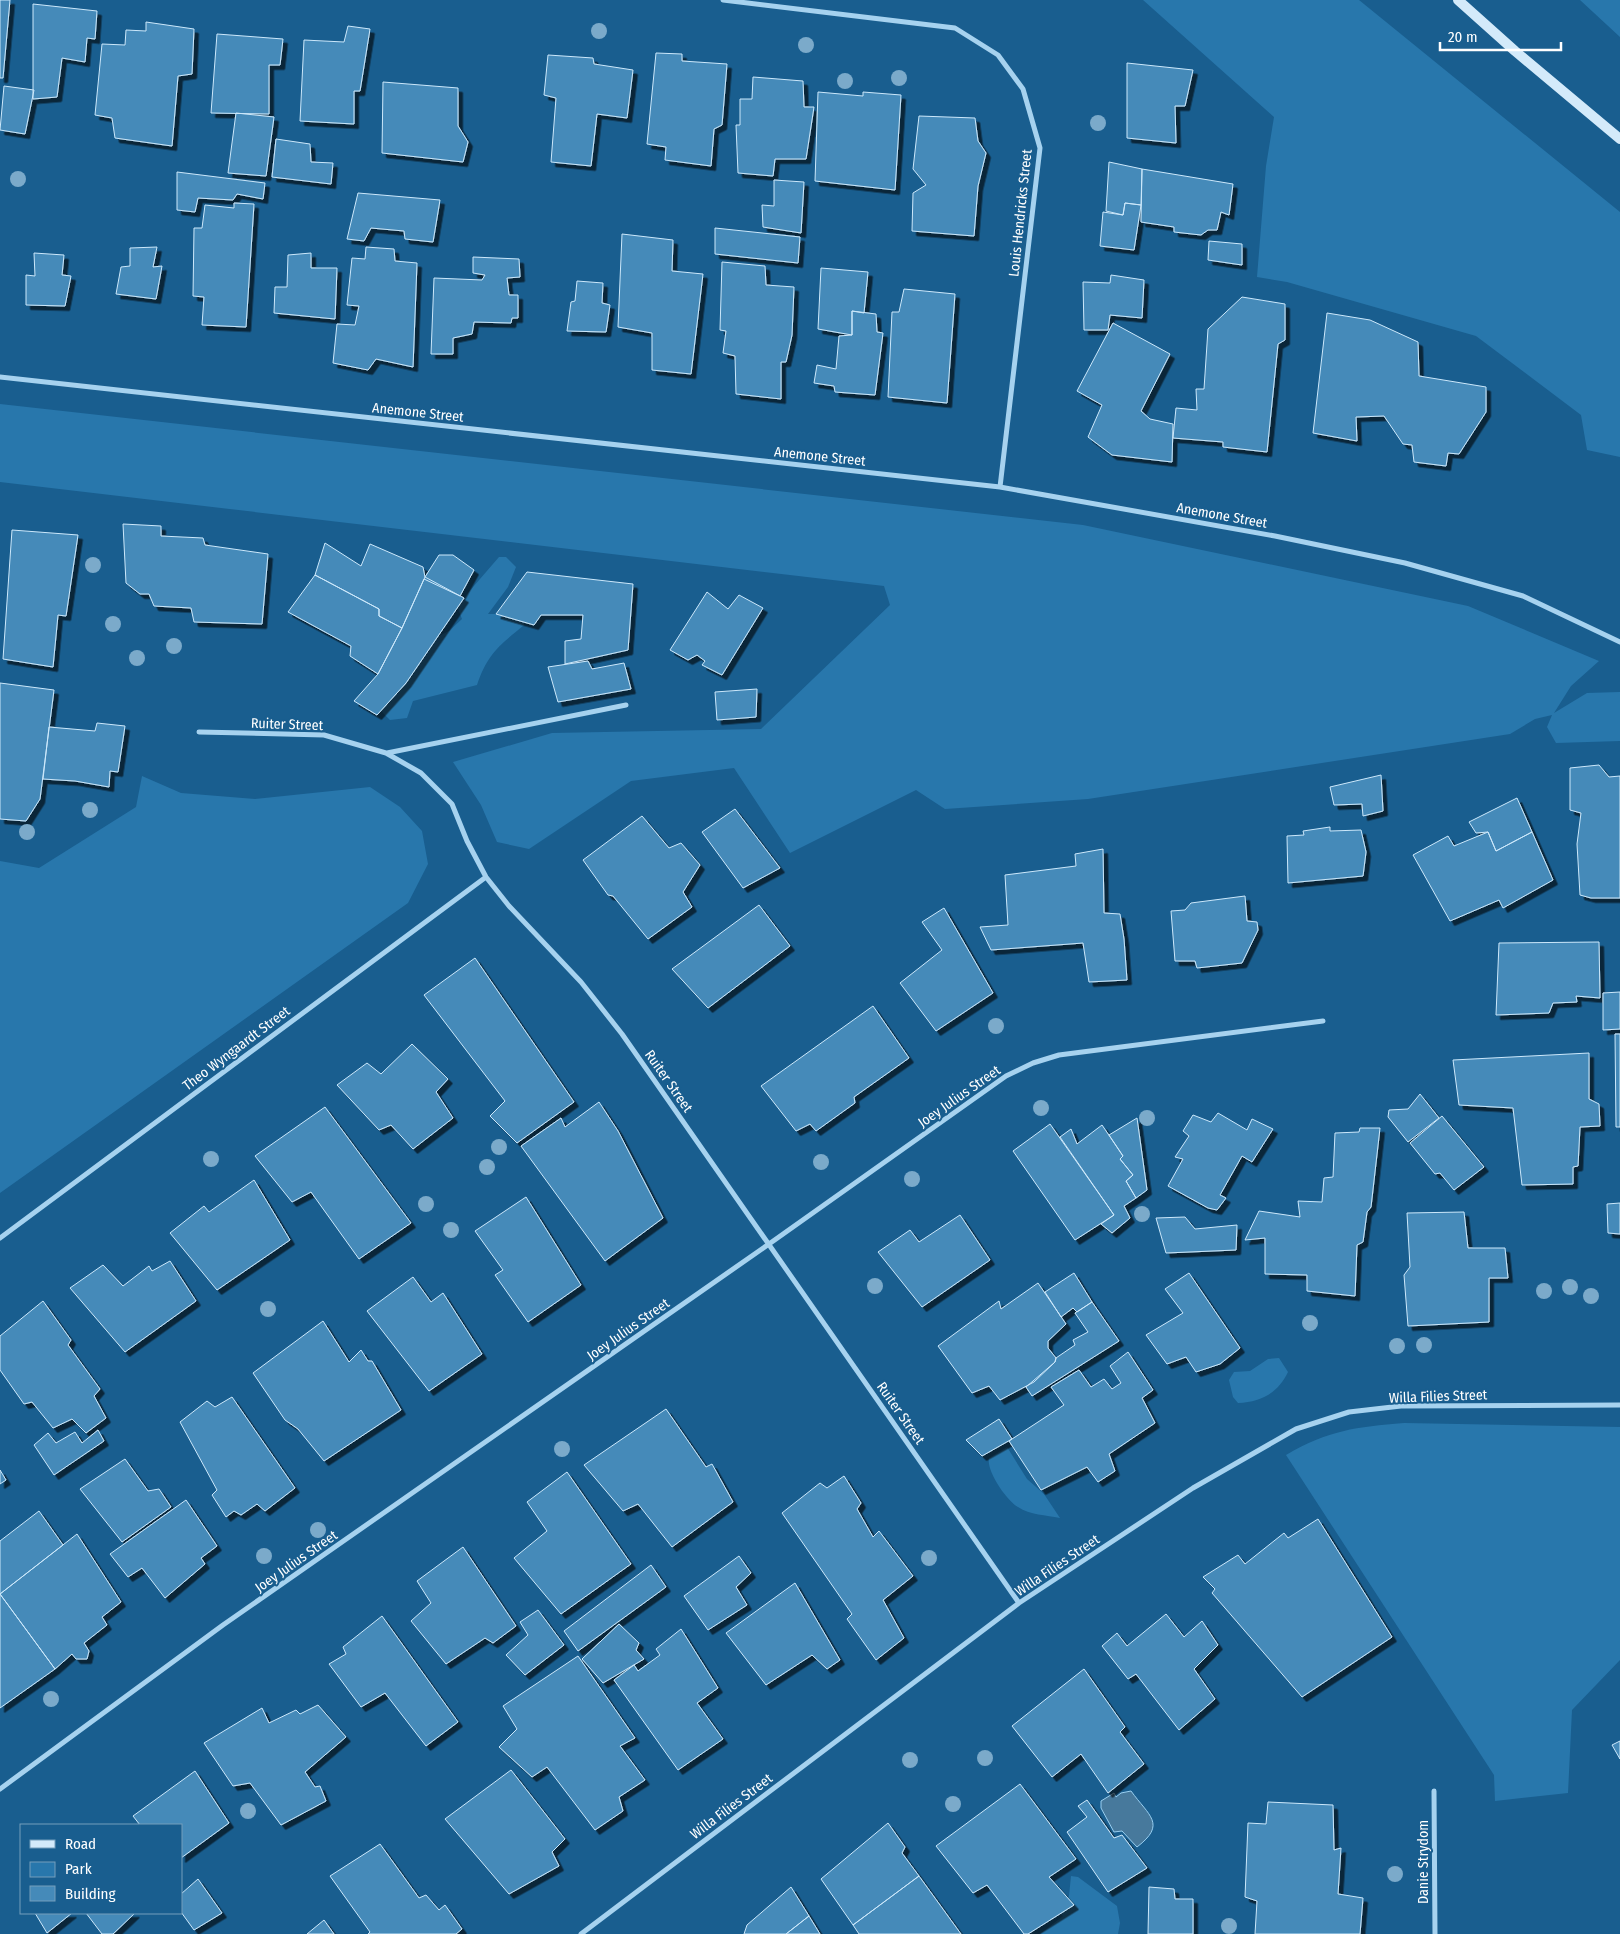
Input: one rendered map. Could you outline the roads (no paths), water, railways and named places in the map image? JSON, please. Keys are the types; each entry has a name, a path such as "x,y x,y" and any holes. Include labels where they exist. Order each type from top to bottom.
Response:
{"main road":[{"path":"1458,0 1515,51 1620,139"}],"street":[{"name":"Louis Hendricks Street","path":"723,0 955,28 998,55 1023,89 1040,148 1000,487"},
{"name":"Anemone Street","path":"0,377 1000,487 1275,536 1405,563 1523,596 1620,642"},
{"path":"386,753 626,705"},
{"name":"Ruiter Street","path":"199,732 324,735 386,753 421,773 452,804 466,841 486,877 509,906 581,982 622,1034 1019,1603"},
{"name":"Theo Wyngaardt Street","path":"0,1238 486,877"},
{"name":"Joey Julius Street","path":"0,1789 223,1625 1006,1076 1033,1063 1059,1055 1323,1021"},
{"name":"Willa Filies Street","path":"581,1934 1019,1603 1193,1488 1296,1429 1350,1412 1401,1406 1620,1405"},
{"name":"Danie Strydom","path":"1434,1791 1435,1934"}]}
